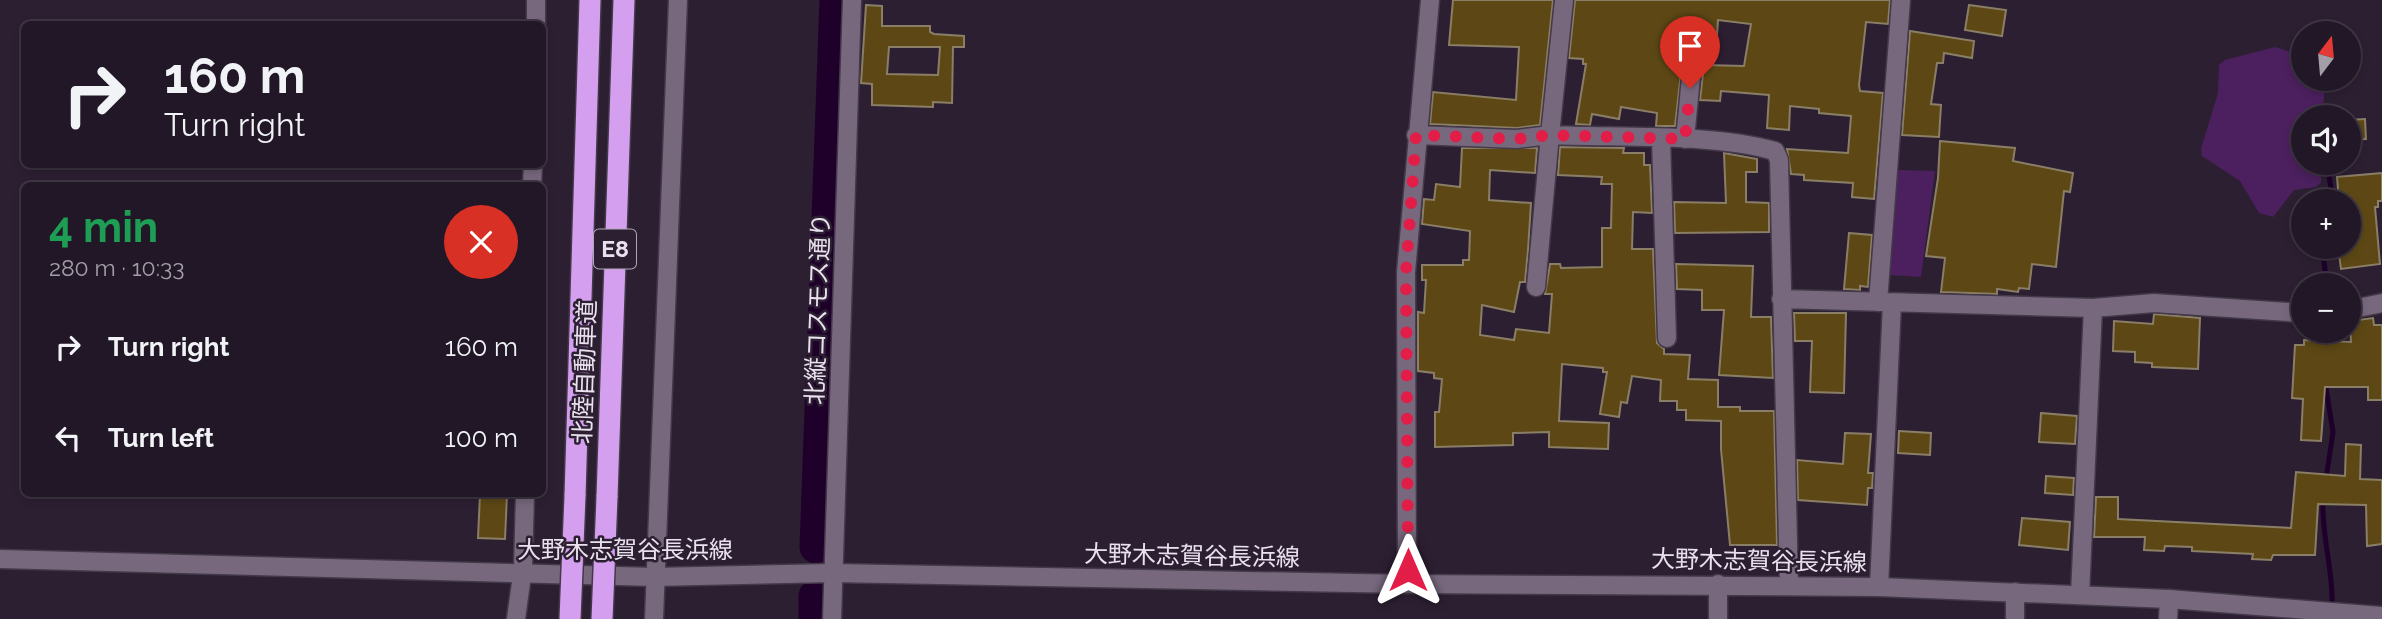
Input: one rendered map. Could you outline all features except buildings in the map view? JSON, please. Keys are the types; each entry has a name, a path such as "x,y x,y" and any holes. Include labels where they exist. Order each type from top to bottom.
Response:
{"highway":[{"name":"北陸自動車道","path":"570,619 590,0"},
{"name":"北陸自動車道","path":"602,619 624,0"}],"street":[{"path":"536,0 536,21"},
{"path":"654,619 678,0"},
{"name":"北縦コスモス通り","path":"832,619 852,0"},
{"path":"1407,584 1406,272 1430,0"},
{"path":"1536,287 1564,0"},
{"path":"1878,587 1885,302 1901,0"},
{"path":"1685,139 1695,36"},
{"path":"1416,135 1517,139 1550,135 1685,139 1775,151 1779,160 1789,585"},
{"path":"1661,139 1667,338"},
{"path":"1781,299 2093,309 2154,303 2291,312"},
{"path":"2361,307 2382,303"},
{"path":"2080,595 2093,309"},
{"path":"516,619 522,574 525,497"},
{"name":"大野木志賀谷長浜線","path":"0,559 655,578 833,573 1407,584 1878,587 2169,599 2261,613 2382,616"},
{"path":"1718,584 1718,619"},
{"path":"2015,592 2015,619"},
{"path":"2168,619 2169,599"}],"shaded area":[{"path":"2275,47 2291,52 2291,91 2325,91 2323,105 2291,105 2291,175 2321,175 2321,182 2316,187 2291,189 2291,194 2273,217 2259,213 2240,181 2202,156 2201,149 2218,93 2219,65 2225,60"},
{"path":"1897,170 1935,171 1921,277 1889,275"}],"waterway":[{"path":"816,547 836,0"},
{"path":"2329,175 2331,189"},
{"path":"2324,259 2325,273"},
{"path":"2330,348 2331,343"},
{"path":"2325,382 2333,432 2326,479"},
{"path":"2323,499 2332,607"},
{"path":"815,596 815,619"}],"route":[{"path":"1408,570 1406,272 1416,135 1517,139 1550,135 1685,139 1690,88"}]}
